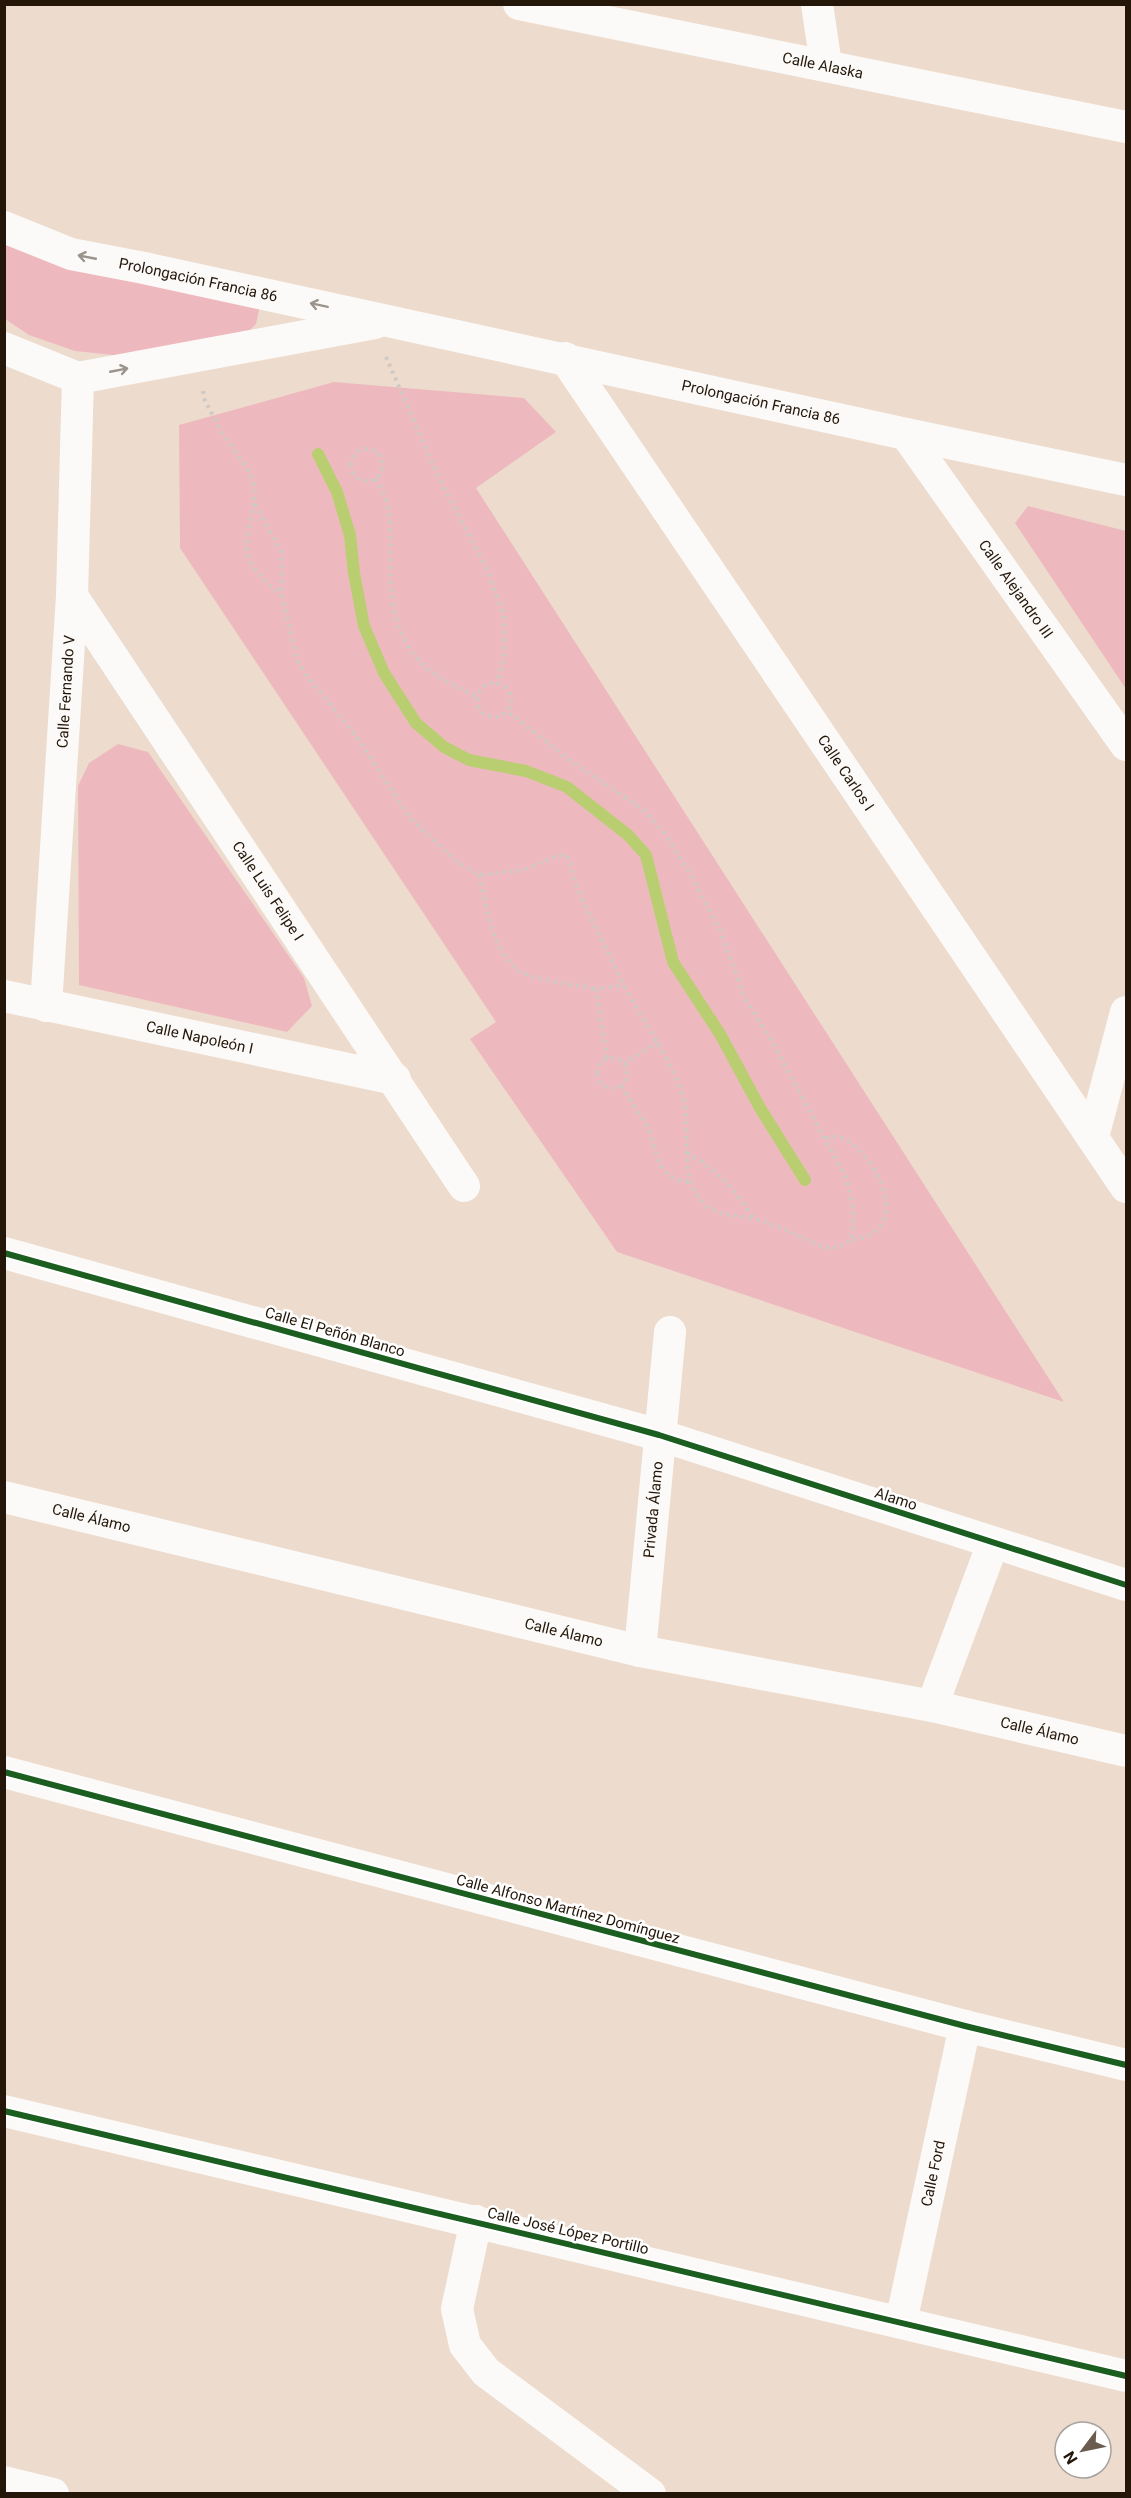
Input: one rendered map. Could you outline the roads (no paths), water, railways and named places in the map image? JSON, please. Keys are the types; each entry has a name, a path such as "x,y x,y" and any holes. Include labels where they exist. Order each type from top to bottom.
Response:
{"street":[{"name":"Calle Alaska","path":"519,4 1126,128"},
{"path":"817,4 826,65"},
{"name":"Prolongación Francia 86","path":"4,227 71,254 384,323 565,358 906,434 1126,480"},
{"name":"Prolongación Francia 86","path":"78,378 384,323"},
{"path":"4,348 78,378"},
{"name":"Calle Carlos I","path":"565,358 1126,1187"},
{"name":"Calle Fernando V","path":"46,1006 72,596 78,378"},
{"name":"Calle Alejandro III","path":"906,434 1126,745"},
{"name":"Calle Luis Felipe I","path":"72,596 464,1186"},
{"name":"Calle Napoleón I","path":"4,996 394,1079"},
{"path":"1093,1137 1126,1012"},
{"name":"Calle El Peñón Blanco","path":"4,1252 659,1435"},
{"name":"Privada Álamo","path":"640,1651 670,1332"},
{"name":"Alamo","path":"659,1435 1126,1585"},
{"name":"Calle Álamo","path":"4,1497 640,1651 932,1706 1126,1750"},
{"path":"932,1706 993,1543"},
{"name":"Calle Alfonso Martínez Domínguez","path":"4,1772 964,2026 1126,2065"},
{"name":"Calle Ford","path":"901,2322 964,2026"},
{"name":"Calle José López Portillo","path":"4,2111 1126,2376"},
{"path":"476,2221 457,2309 465,2345 486,2372 650,2493"},
{"path":"4,2482 53,2493"}],"waterway":[{"path":"318,454 337,492 350,535 354,573 364,626 384,673 416,723 444,747 469,760 526,771 567,787 628,835 646,855 673,962 720,1034 760,1108 805,1180"}]}
